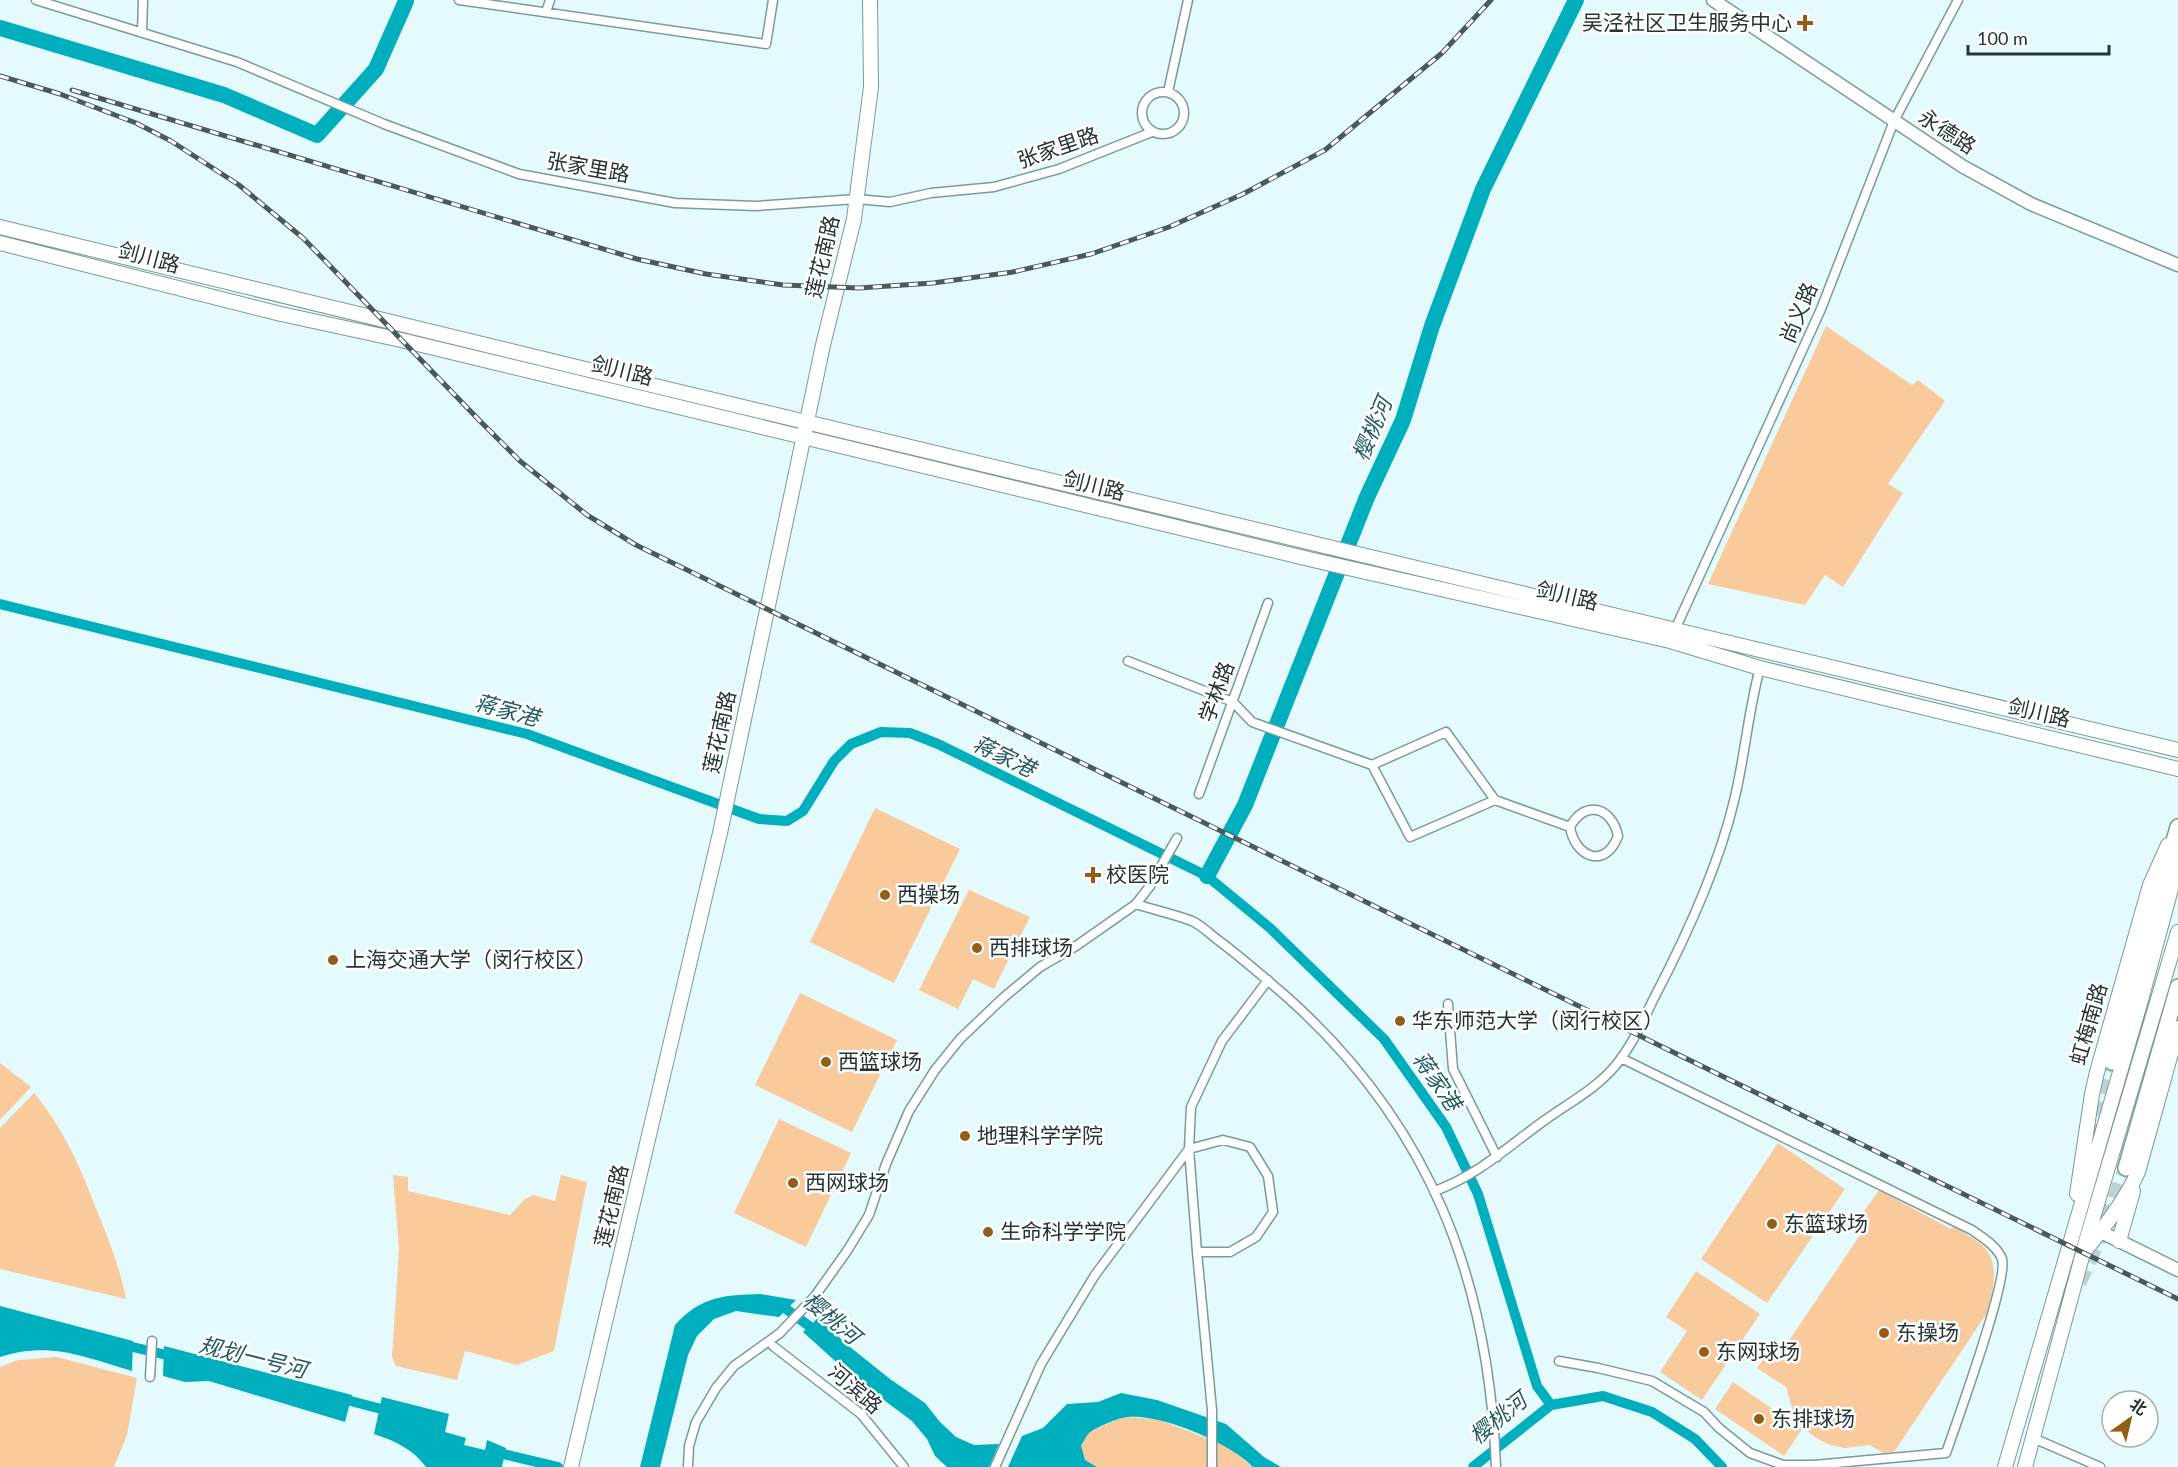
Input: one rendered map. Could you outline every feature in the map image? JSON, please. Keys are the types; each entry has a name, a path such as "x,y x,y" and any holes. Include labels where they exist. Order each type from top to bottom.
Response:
{"highway":[{"path":"2112,1062 2178,827"},
{"path":"2132,1170 2178,987"}],"main road":[{"name":"莲花南路","path":"571,1467 720,832 823,345 854,219 871,87 870,0"},
{"name":"剑川路","path":"0,227 1367,555 1672,635 1760,668 2178,769"},
{"name":"剑川路","path":"0,243 281,314 413,342 1314,560 1672,635 2178,750"},
{"name":"虹梅南路","path":"2069,1246 2097,1072 2150,885 2178,821"},
{"name":"虹梅南路","path":"2005,1467 2138,1012 2178,862"},
{"path":"2025,1467 2083,1252 2178,932"},
{"path":"2119,1241 2132,1170 2178,1028"},
{"path":"2083,1252 2101,1232 2133,1183 2132,1170"}],"street":[{"name":"张家里路","path":"36,0 237,62 358,113 519,174 675,203 756,206 857,199 890,202 931,193 994,187 1059,169 1152,132"},
{"path":"142,0 142,33"},
{"path":"459,0 766,44 773,0"},
{"path":"546,12 550,0"},
{"path":"1168,93 1188,0"},
{"name":"永德路","path":"1713,0 1962,166 2031,204 2178,265"},
{"name":"尚义路","path":"1672,635 1821,309 1894,121 1958,0"},
{"path":"1154,93 1168,93 1180,100 1183,107 1183,121 1173,132 1166,135 1152,132 1143,122 1144,102 1154,93"},
{"name":"学林路","path":"1199,794 1268,603"},
{"path":"1128,661 1233,702 1252,722 1372,765 1410,837 1495,800"},
{"path":"1435,1191 1454,1184 1489,1163 1557,1111 1588,1092 1602,1080 1629,1047 1677,954 1714,866 1734,802 1752,699 1760,668"},
{"path":"1372,765 1446,732 1495,800 1570,826"},
{"path":"1594,810 1604,811 1612,818 1618,836 1611,850 1606,853 1598,856 1586,854 1578,849 1572,838 1570,826 1582,813 1594,810"},
{"path":"688,1467 689,1446 696,1422 716,1388 734,1366 780,1333 815,1296 847,1251 869,1215 886,1164 909,1111 935,1070 960,1039 1040,967 1076,946 1136,904 1155,878 1177,838"},
{"path":"1136,904 1194,922 1250,964 1306,1015 1357,1069 1403,1132 1435,1191 1451,1229 1476,1309 1494,1424 1496,1467"},
{"path":"1212,1467 1212,1410 1189,1149 1191,1107 1222,1041 1268,980"},
{"path":"1448,1004 1454,1069 1497,1157"},
{"path":"1559,1361 1652,1382 1704,1412 1719,1428 1750,1453 1783,1466 1814,1466 1946,1453 2000,1289 2002,1260 1993,1245 1972,1230 1621,1058"},
{"path":"995,1467 1041,1364 1095,1275 1189,1149 1223,1140 1250,1146 1268,1176 1273,1212 1256,1237 1230,1252 1197,1252"},
{"path":"2101,1232 2178,1270"},
{"path":"150,1377 152,1341"},
{"name":"河滨路","path":"773,1346 861,1414 904,1467"},
{"path":"2033,1438 2100,1467"}],"shaded area":[{"path":"1826,326 1912,385 1918,380 1945,401 1888,484 1903,493 1843,587 1825,575 1805,605 1708,584"},
{"name":"西操场","path":"875,808 960,849 894,983 810,942"},
{"name":"西排球场","path":"969,890 1030,917 994,989 973,979 958,1009 919,990"},
{"name":"西篮球场","path":"800,993 897,1040 852,1132 755,1085"},
{"path":"0,1063 31,1087 0,1120"},
{"path":"34,1093 54,1120 78,1164 114,1254 126,1299 0,1269 0,1128"},
{"name":"西网球场","path":"779,1119 851,1153 806,1247 734,1213"},
{"name":"东篮球场","path":"1778,1143 1845,1189 1767,1303 1701,1259"},
{"path":"393,1175 408,1177 408,1191 510,1215 525,1199 533,1195 555,1201 561,1175 587,1182 554,1351 517,1365 465,1351 457,1380 396,1366 392,1357 399,1249"},
{"path":"1879,1190 1951,1229 1954,1226 1978,1242 1990,1255 1994,1271 1993,1289 1987,1313 1894,1452 1883,1453 1870,1445 1845,1448 1830,1445 1816,1438 1794,1415 1786,1387 1757,1368 1769,1352 1778,1357 1866,1226 1858,1220"},
{"name":"东网球场","path":"1696,1271 1760,1314 1702,1400 1660,1372 1687,1331 1666,1317"},
{"path":"57,1357 137,1378 127,1435 114,1467 0,1467 0,1367 18,1360"},
{"name":"东排球场","path":"1733,1382 1802,1429 1784,1456 1715,1409"},
{"path":"1123,1417 1157,1419 1220,1443 1253,1467 1097,1467 1085,1460 1081,1445 1089,1432"}],"water":[{"path":"761,1294 796,1300 779,1317 736,1311 714,1319 697,1336 688,1355 660,1467 640,1467 675,1325 694,1308 714,1299"},
{"path":"0,1306 133,1341 132,1371 82,1356 51,1351 18,1352 0,1357"},
{"path":"819,1317 845,1343 925,1403 956,1437 974,1445 999,1444 989,1467 947,1467 935,1456 927,1439 912,1421 854,1378 803,1332"},
{"path":"164,1346 352,1395 345,1422 209,1381 185,1382 163,1376"},
{"path":"1121,1393 1157,1400 1226,1424 1264,1457 1281,1467 1253,1467 1228,1448 1191,1430 1153,1419 1136,1417 1115,1420 1088,1434 1081,1445 1085,1460 1097,1467 1008,1467 1022,1436 1043,1428 1067,1404 1098,1402"},
{"path":"382,1397 449,1414 445,1432 466,1438 464,1445 485,1450 487,1440 506,1448 502,1467 426,1467 403,1446 374,1434"}],"waterway":[{"name":"樱桃河","path":"1207,876 1245,805 1367,497 1403,420 1432,326 1483,189 1576,0"},
{"path":"0,28 224,95 317,135 376,69 406,1"},
{"name":"蒋家港","path":"0,604 527,734 759,819 787,821 803,811 834,761 851,744 881,732 910,733 938,744 1207,876 1270,928 1384,1039 1446,1127 1478,1194 1537,1386 1551,1405 1603,1396 1652,1412 1695,1439 1722,1467"},
{"name":"樱桃河","path":"775,1304 781,1305 821,1335"},
{"name":"规划一号河","path":"120,1344 175,1357"},
{"name":"规划一号河","path":"339,1398 393,1412"},
{"name":"樱桃河","path":"1473,1467 1551,1405"},
{"name":"规划一号河","path":"494,1467 499,1453 558,1467"}],"tunnel":[{"path":"2087,1161 2112,1062"},
{"path":"2079,1283 2104,1227 2126,1168"}],"railway":[{"path":"72,90 637,259 706,274 783,285 859,288 933,283 1013,272 1091,254 1169,227 1243,194 1325,150 1442,53 1491,0"},
{"path":"0,76 60,94 136,123 171,141 239,185 303,238 520,461 587,515 636,545 2178,1299"}],"place":[{"name":"吴泾社区卫生服务中心","path":"1805,23"},
{"name":"校医院","path":"1093,875"},
{"name":"西操场","path":"885,895"},
{"name":"西排球场","path":"977,948"},
{"name":"上海交通大学（闵行校区）","path":"333,960"},
{"name":"华东师范大学（闵行校区）","path":"1400,1021"},
{"name":"西篮球场","path":"826,1062"},
{"name":"地理科学学院","path":"965,1136"},
{"name":"西网球场","path":"793,1183"},
{"name":"东篮球场","path":"1772,1224"},
{"name":"生命科学学院","path":"988,1232"},
{"name":"东操场","path":"1884,1333"},
{"name":"东网球场","path":"1704,1352"},
{"name":"东排球场","path":"1759,1419"}]}
